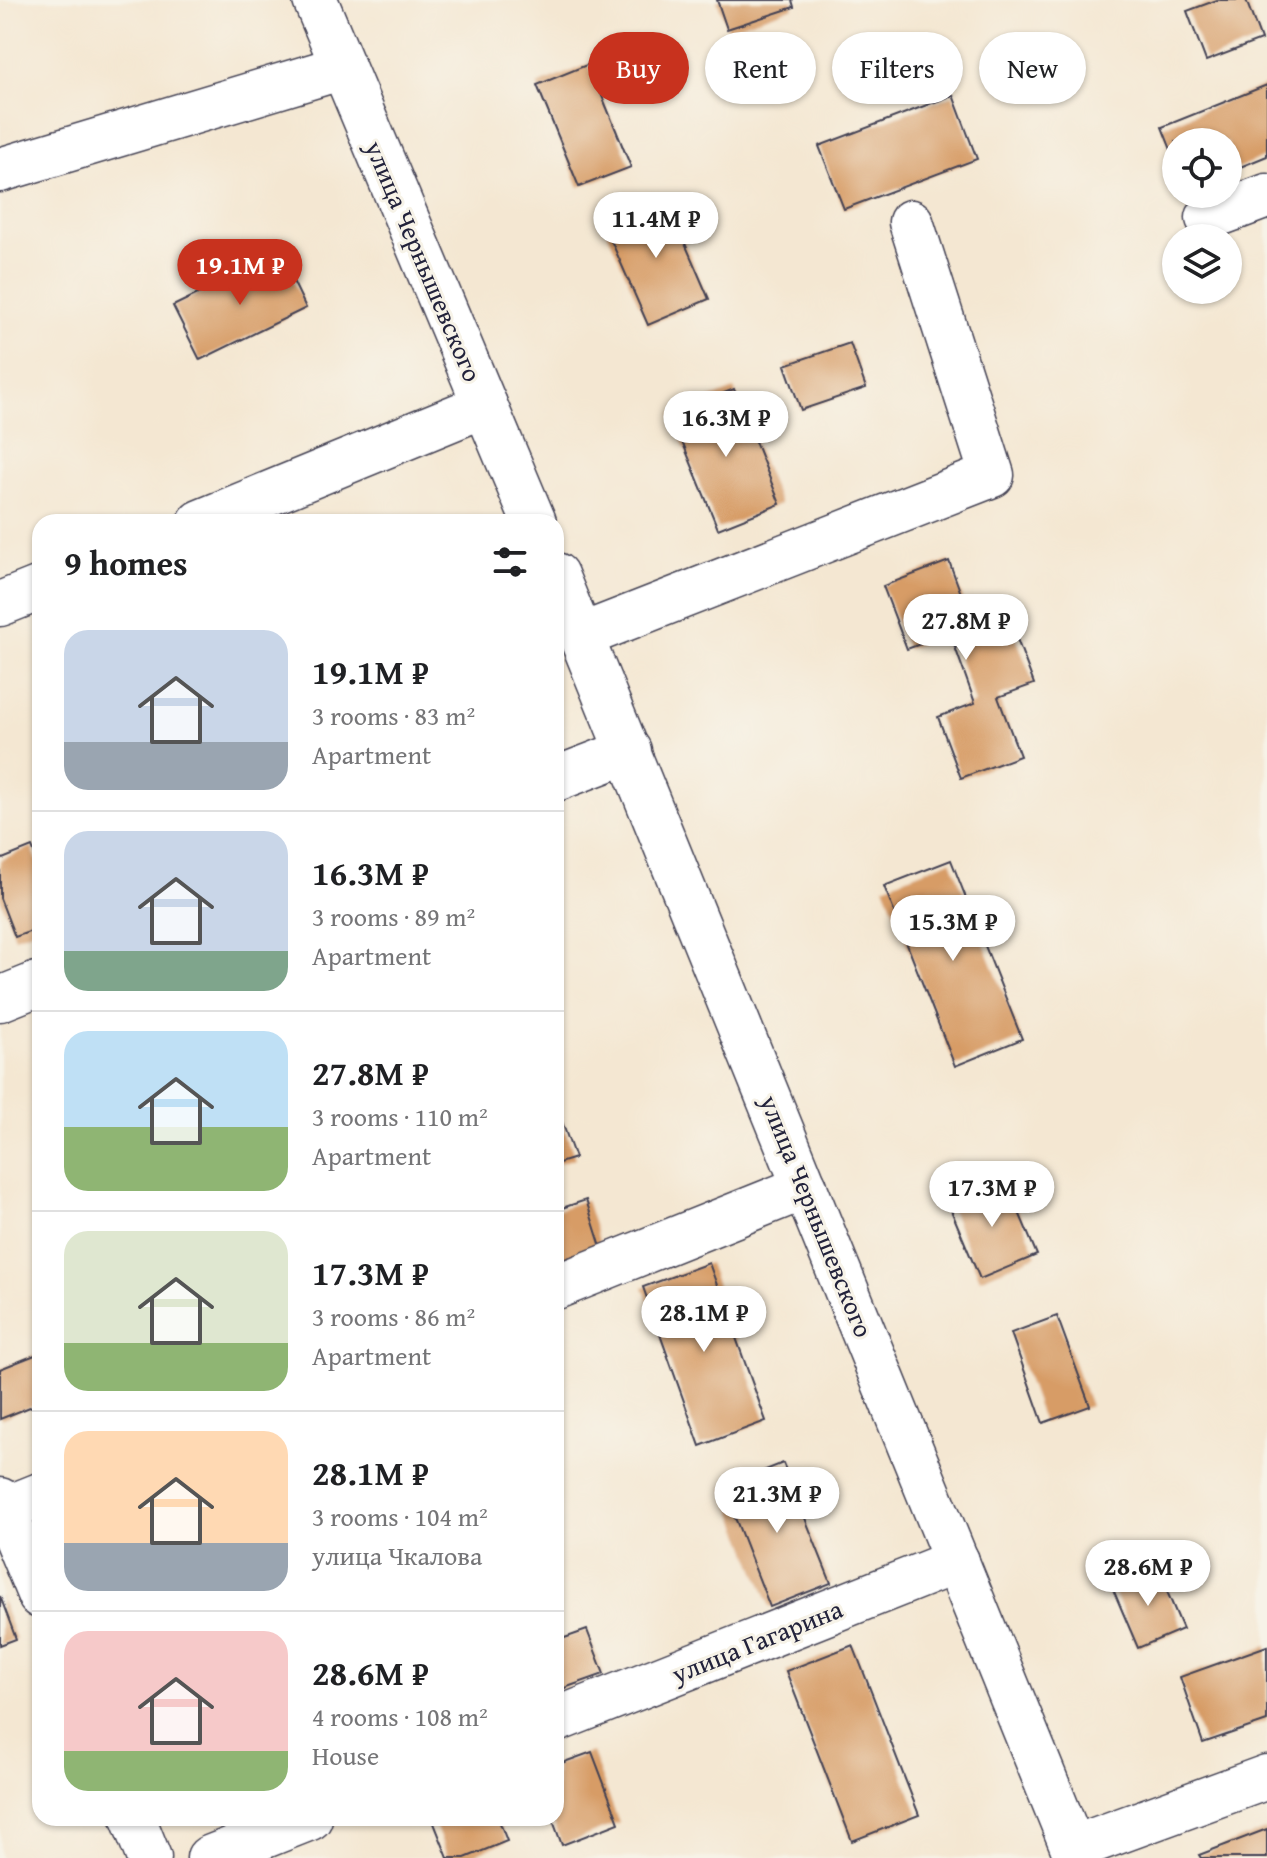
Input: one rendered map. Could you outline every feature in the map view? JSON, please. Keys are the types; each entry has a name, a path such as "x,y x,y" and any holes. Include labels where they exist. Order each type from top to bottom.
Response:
{"street":[{"name":"улица Чернышевского","path":"315,0 531,514"},
{"path":"0,170 343,67"},
{"path":"1208,218 1267,196"},
{"path":"581,636 992,475 911,222"},
{"path":"219,514 485,405"},
{"path":"0,604 32,591"},
{"name":"улица Чернышевского","path":"564,595 1075,1853"},
{"path":"564,776 629,751"},
{"path":"0,999 32,986"},
{"path":"564,1284 805,1187"},
{"path":"11,1504 32,1571"},
{"name":"улица Гагарина","path":"564,1717 957,1561"},
{"path":"1075,1853 1267,1777"},
{"path":"136,1826 149,1858"},
{"path":"209,1858 290,1826"}],"building":[{"path":"717,0 792,0 794,7 727,29"},
{"path":"1217,0 1246,0 1261,40 1206,61 1187,11"},
{"path":"588,64 588,104 605,104 631,167 579,187 537,85"},
{"path":"1267,85 1267,156 1242,166 1242,128 1162,127"},
{"path":"929,104 956,104 977,159 844,209 819,146"},
{"path":"664,195 709,299 648,325 603,222"},
{"path":"280,254 306,308 200,360 173,306"},
{"path":"850,343 866,388 801,410 785,365"},
{"path":"734,389 780,504 718,529 671,414"},
{"path":"949,561 970,618 1004,605 1034,684 998,697 1020,756 961,778 938,717 975,703 950,633 907,649 883,586"},
{"path":"32,847 32,931 15,937 0,898 0,860"},
{"path":"951,860 1022,1039 955,1066 884,886"},
{"path":"564,1127 575,1158 564,1161"},
{"path":"1005,1179 1037,1255 980,1279 948,1203"},
{"path":"586,1200 601,1247 564,1259 564,1207"},
{"path":"709,1263 766,1421 700,1446 643,1287"},
{"path":"1057,1316 1090,1406 1043,1423 1011,1333"},
{"path":"32,1356 32,1406 0,1419 0,1369"},
{"path":"783,1463 831,1583 770,1607 723,1487"},
{"path":"1157,1568 1183,1629 1138,1648 1112,1587"},
{"path":"0,1596 16,1639 0,1645"},
{"path":"587,1630 604,1674 564,1688 564,1638"},
{"path":"853,1645 919,1815 852,1841 786,1671"},
{"path":"1267,1646 1267,1721 1203,1743 1180,1677"},
{"path":"592,1752 619,1823 562,1845 555,1826 564,1826 564,1762"},
{"path":"435,1826 501,1826 507,1841 465,1858 448,1858"},
{"path":"1267,1829 1267,1858 1201,1858 1199,1855"}]}
